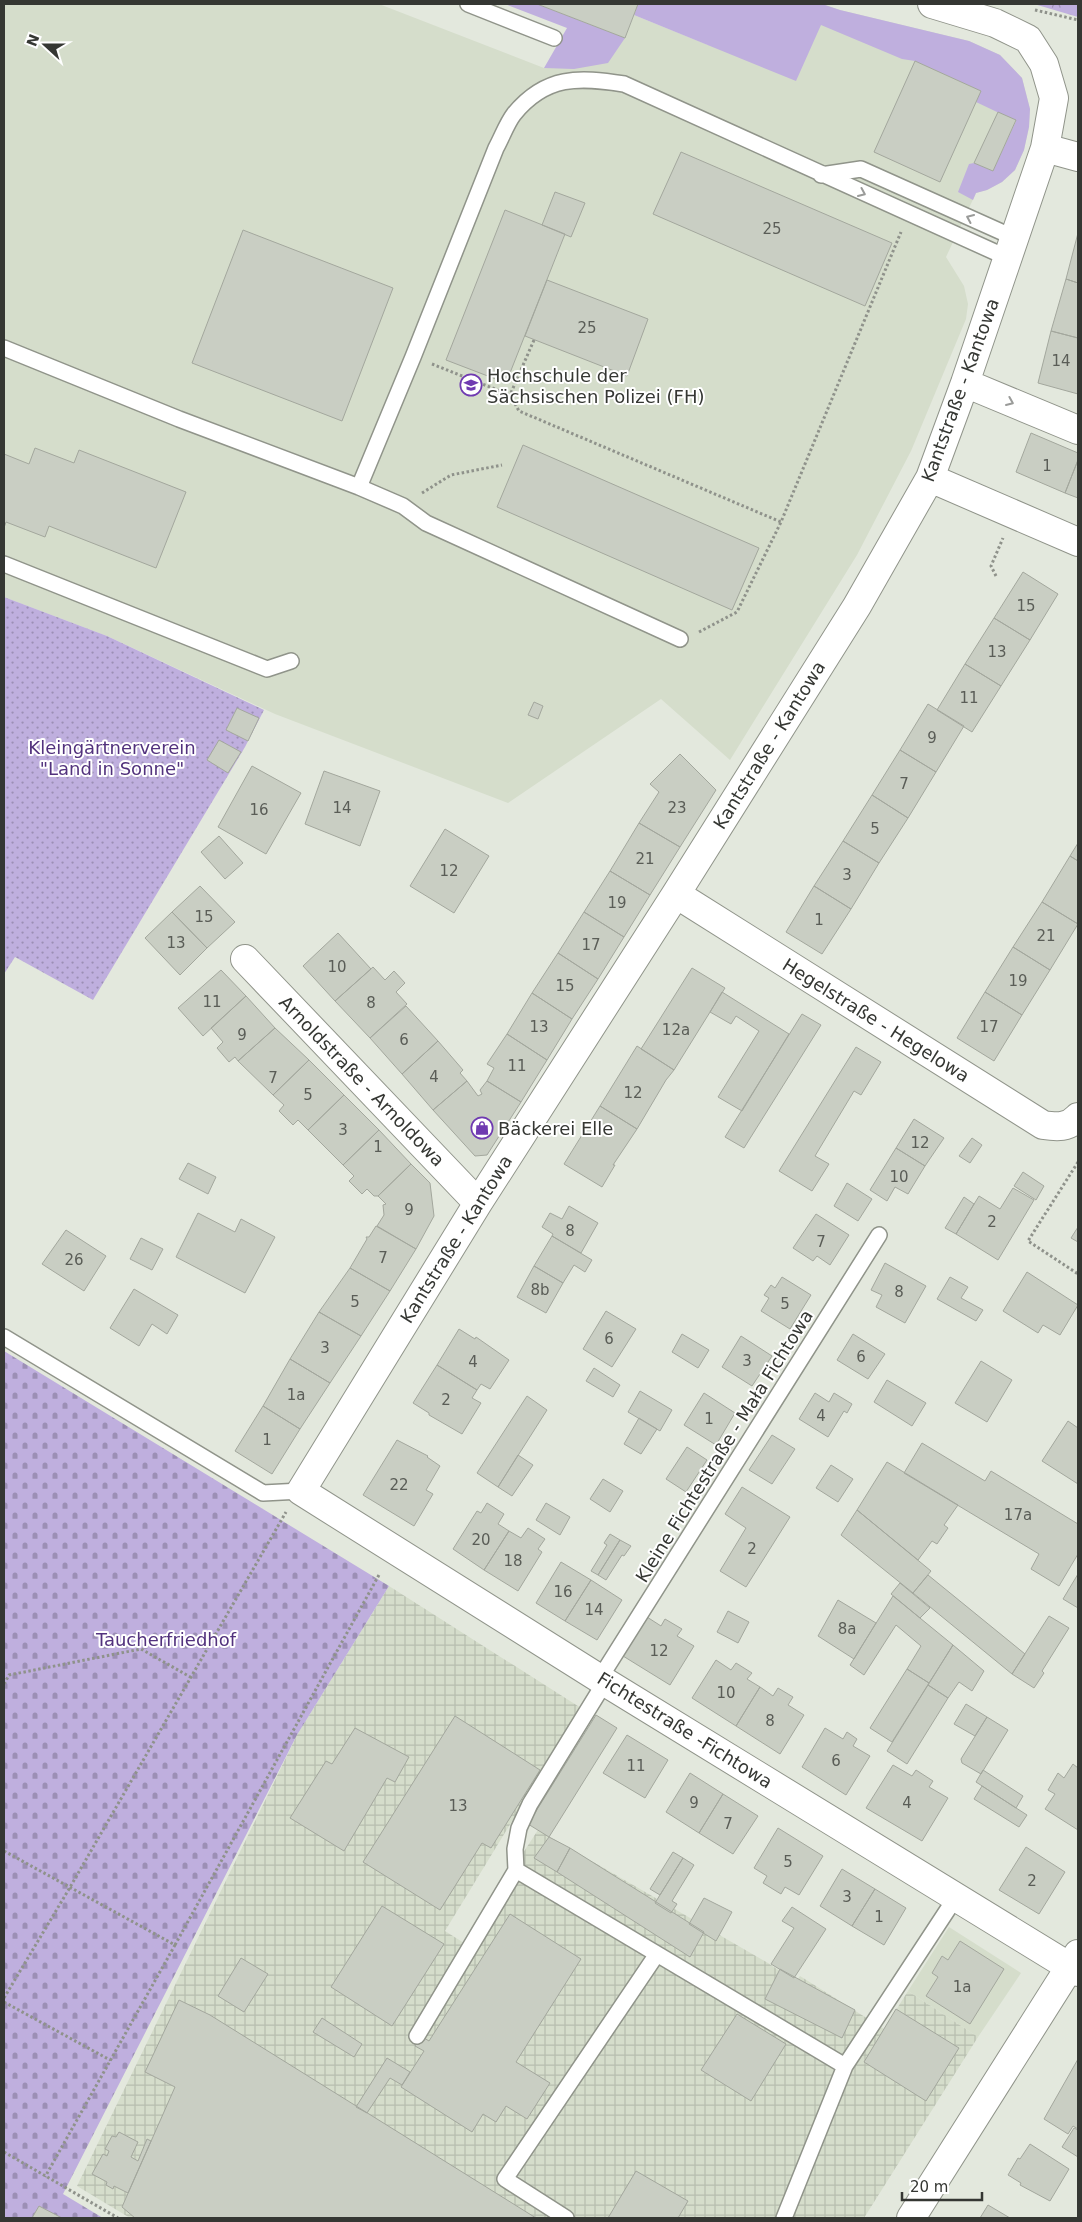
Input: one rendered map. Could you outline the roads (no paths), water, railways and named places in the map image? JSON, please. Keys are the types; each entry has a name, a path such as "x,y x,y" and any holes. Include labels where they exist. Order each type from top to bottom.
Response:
{"street":[{"name":"Kantstraße - Kantowa","path":"301,1491 478,1203 676,894 857,606 930,478 965,383 1045,148 1054,98 1044,64 1028,39 995,23 932,4"},
{"path":"1045,148 1078,158"},
{"path":"965,383 1078,430"},
{"path":"930,478 1078,542"},
{"name":"Hegelstraße - Hegelowa","path":"676,894 1043,1125 1058,1127 1073,1123 1078,1117"},
{"name":"Arnoldstraße - Arnoldowa","path":"245,959 478,1203"},
{"name":"Fichtestraße -Fichtowa","path":"301,1491 602,1680 956,1897 1076,1965"},
{"path":"911,2218 1076,1965"}],"lane":[{"path":"468,4 554,38"},
{"path":"359,487 496,148 513,115 532,96 564,80 596,80 624,84 909,215 1011,248"},
{"path":"821,175 861,169 1011,248"},
{"path":"4,348 179,419 359,487 403,506 426,523 680,639"},
{"path":"4,564 267,669 290,661"},
{"name":"Kleine Fichtestraße - Mała Fichtowa","path":"516,1870 515,1849 519,1828 526,1812 602,1680 879,1235"},
{"path":"4,1337 263,1493 301,1491"},
{"path":"418,2036 516,1870 844,2066"},
{"path":"784,2218 844,2066 956,1897"},
{"path":"566,2218 505,2179 657,1954"}],"place":[{"name":"Hochschule der Sächsischen Polizei (FH)","path":"471,385"},
{"name":"Bäckerei Elle","path":"482,1128"}],"park label":[{"name":"Kleingärtnerverein \"Land in Sonne\"","path":"112,758"},
{"name":"Taucherfriedhof","path":"166,1639"}]}
